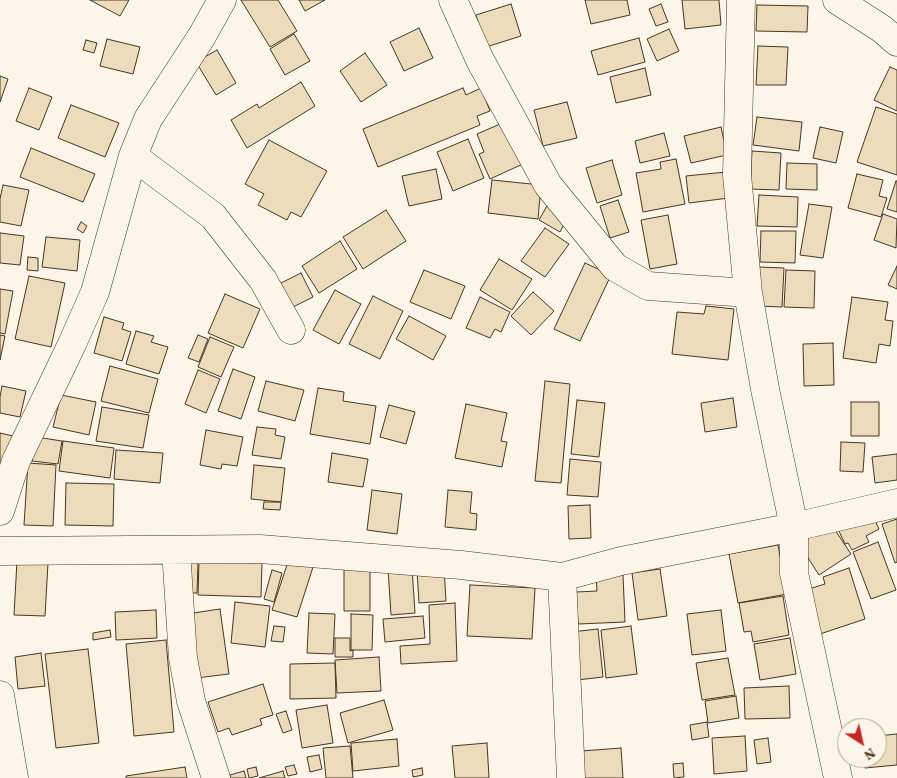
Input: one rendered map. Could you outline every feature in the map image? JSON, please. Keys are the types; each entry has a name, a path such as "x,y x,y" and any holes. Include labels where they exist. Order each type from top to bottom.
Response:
{"street":[{"path":"0,511 16,461 95,292 133,156 148,119 202,36 222,0"},
{"path":"453,0 480,60 548,185 615,267 648,286 748,293"},
{"path":"741,0 737,175 748,293 764,388 794,528 794,573 838,778"},
{"path":"837,0 897,42"},
{"path":"133,156 213,216 263,280 291,330"},
{"path":"0,551 260,549 461,565 562,577 622,561 794,528 897,503"},
{"path":"176,550 182,658 191,701 216,778"},
{"path":"562,577 571,778"},
{"path":"0,695 14,778"}],"building":[{"path":"90,0 129,0 120,16"},
{"path":"241,0 278,0 297,31 270,47"},
{"path":"299,0 325,0 305,11"},
{"path":"585,0 627,0 630,15 591,24"},
{"path":"682,0 719,0 721,25 685,29"},
{"path":"511,4 521,36 486,47 476,15"},
{"path":"661,4 668,22 656,26 649,9"},
{"path":"757,5 808,6 807,32 756,31"},
{"path":"419,28 433,58 404,71 390,42"},
{"path":"669,29 679,51 657,61 647,39"},
{"path":"294,34 310,61 285,75 270,49"},
{"path":"639,38 645,62 598,75 591,51"},
{"path":"107,39 140,47 133,74 100,66"},
{"path":"86,40 97,43 94,53 83,50"},
{"path":"758,46 788,47 786,85 756,85"},
{"path":"217,50 236,83 216,95 196,62"},
{"path":"365,53 387,85 361,102 340,71"},
{"path":"890,67 897,70 897,111 874,100"},
{"path":"645,68 651,95 616,103 610,77"},
{"path":"0,76 8,79 0,102"},
{"path":"301,82 315,106 247,148 231,120 257,104 259,108"},
{"path":"29,88 52,97 39,130 16,121"},
{"path":"463,88 466,95 481,88 490,111 477,116 480,125 378,167 363,129"},
{"path":"567,102 577,138 543,146 534,110"},
{"path":"71,105 119,123 105,157 58,138"},
{"path":"876,107 897,114 897,175 857,162"},
{"path":"757,117 802,122 799,151 753,145"},
{"path":"507,121 525,163 490,179 479,154 484,152 477,134"},
{"path":"721,127 727,155 691,163 684,136"},
{"path":"820,127 843,132 836,163 813,158"},
{"path":"664,133 670,156 640,163 635,141"},
{"path":"468,139 484,178 453,191 437,152"},
{"path":"269,140 327,171 301,217 291,212 287,220 258,205 264,194 245,184"},
{"path":"31,148 95,174 83,202 20,177"},
{"path":"752,151 781,153 779,190 750,189"},
{"path":"676,159 685,204 643,212 636,173 661,169 660,162"},
{"path":"612,160 622,195 597,203 586,168"},
{"path":"787,163 817,164 817,190 786,189"},
{"path":"436,169 442,199 409,206 402,176"},
{"path":"726,172 729,198 689,203 686,176"},
{"path":"857,174 883,180 879,196 887,198 881,217 848,208"},
{"path":"492,180 541,185 538,219 488,213"},
{"path":"897,181 897,212 887,209"},
{"path":"3,185 29,190 21,226 0,222 0,199"},
{"path":"759,195 798,197 797,227 757,226"},
{"path":"618,200 629,232 610,238 600,206"},
{"path":"548,204 569,214 560,232 539,220"},
{"path":"809,204 832,207 823,258 800,255"},
{"path":"386,210 406,241 363,269 343,237"},
{"path":"883,214 897,219 896,248 874,240"},
{"path":"668,215 677,264 650,269 641,220"},
{"path":"81,222 87,226 83,233 77,229"},
{"path":"545,228 569,244 545,277 521,261"},
{"path":"761,231 796,231 795,263 760,262"},
{"path":"0,233 24,236 20,265 0,263"},
{"path":"46,237 80,240 77,271 42,267"},
{"path":"340,241 357,269 319,293 302,266"},
{"path":"28,257 38,258 38,271 27,270"},
{"path":"499,259 532,279 512,310 480,290"},
{"path":"585,263 611,275 580,341 554,329"},
{"path":"897,266 897,289 888,285"},
{"path":"759,267 784,268 782,307 757,306"},
{"path":"424,270 465,286 451,319 410,302"},
{"path":"786,270 815,271 814,308 784,307"},
{"path":"301,273 313,297 289,309 277,285"},
{"path":"29,276 65,283 51,347 15,339"},
{"path":"0,289 13,291 5,334 0,333"},
{"path":"335,290 361,304 339,344 313,330"},
{"path":"533,292 554,311 531,335 511,316"},
{"path":"225,294 260,309 243,348 208,333"},
{"path":"373,296 403,311 380,359 349,344"},
{"path":"480,297 510,312 501,332 495,329 490,338 466,328"},
{"path":"852,297 888,302 885,320 893,321 890,346 879,344 876,363 843,358"},
{"path":"706,306 734,309 728,360 672,354 677,312 704,314"},
{"path":"409,316 446,336 433,360 396,339"},
{"path":"104,317 124,323 122,329 131,332 122,361 94,353"},
{"path":"136,331 154,336 151,342 168,347 159,374 126,364"},
{"path":"0,335 5,336 0,360"},
{"path":"198,335 208,339 199,362 188,358"},
{"path":"210,337 234,347 221,377 198,367"},
{"path":"833,343 834,385 804,386 803,344"},
{"path":"110,366 158,379 149,413 101,401"},
{"path":"233,369 255,377 241,419 218,411"},
{"path":"198,370 220,379 206,413 185,404"},
{"path":"266,381 304,390 295,421 258,411"},
{"path":"545,381 570,384 561,483 535,481"},
{"path":"2,386 26,391 20,417 0,413"},
{"path":"318,388 344,392 343,401 376,406 370,444 310,434"},
{"path":"61,395 96,402 89,435 53,427"},
{"path":"733,398 737,427 705,432 701,403"},
{"path":"577,400 605,403 599,457 571,454"},
{"path":"851,402 879,402 879,436 851,436"},
{"path":"466,404 507,413 501,441 507,442 502,467 455,458"},
{"path":"389,405 415,412 406,444 380,437"},
{"path":"102,407 149,415 143,448 96,441"},
{"path":"257,427 276,429 275,435 285,437 281,459 252,455"},
{"path":"206,430 243,437 237,466 222,464 221,469 200,465"},
{"path":"0,433 13,436 0,470"},
{"path":"36,437 62,441 58,464 32,461"},
{"path":"63,441 114,448 110,478 59,471"},
{"path":"841,442 865,443 863,472 840,471"},
{"path":"116,450 163,453 160,483 114,479"},
{"path":"332,453 368,459 363,487 328,482"},
{"path":"897,454 897,480 875,483 872,457"},
{"path":"570,459 601,462 598,497 567,495"},
{"path":"28,463 56,465 53,526 24,525"},
{"path":"254,465 285,468 281,502 251,499"},
{"path":"66,483 114,484 113,526 65,525"},
{"path":"372,490 402,494 397,534 367,530"},
{"path":"448,490 472,492 470,513 477,514 476,530 445,527"},
{"path":"264,502 281,502 280,510 263,509"},
{"path":"590,505 591,538 569,539 568,506"},
{"path":"872,514 879,529 866,536 869,542 852,550 848,543 845,544 838,529"},
{"path":"897,519 897,562 895,563 882,524"},
{"path":"831,524 851,554 819,575 799,544"},
{"path":"878,542 896,590 871,599 853,552"},
{"path":"778,545 787,594 738,603 729,554"},
{"path":"289,559 313,567 297,617 272,610"},
{"path":"17,561 48,563 45,616 14,615"},
{"path":"199,561 262,563 261,597 198,595"},
{"path":"186,562 198,562 197,593 185,593"},
{"path":"370,567 370,611 344,611 344,568"},
{"path":"412,567 415,613 391,615 388,568"},
{"path":"444,568 446,601 419,603 417,570"},
{"path":"849,568 865,619 820,634 806,590 825,584 823,577"},
{"path":"660,569 667,616 638,620 632,573"},
{"path":"272,570 282,573 274,602 264,599"},
{"path":"623,575 625,622 578,624 576,592 597,591 596,576"},
{"path":"470,585 535,588 532,639 467,636"},
{"path":"783,596 789,635 753,642 751,631 744,632 739,603"},
{"path":"235,602 270,606 265,647 231,643"},
{"path":"455,603 457,661 401,664 400,646 430,644 429,605"},
{"path":"220,609 229,674 196,678 187,614"},
{"path":"156,610 157,638 116,640 115,612"},
{"path":"721,610 726,651 692,655 687,614"},
{"path":"309,613 335,614 333,654 307,653"},
{"path":"351,614 373,615 372,650 351,650"},
{"path":"423,616 425,638 385,642 383,619"},
{"path":"274,626 285,627 283,642 271,641"},
{"path":"631,626 637,674 606,678 601,630"},
{"path":"598,629 603,677 577,680 571,632"},
{"path":"110,630 111,637 93,640 93,633"},
{"path":"335,638 350,638 350,651 353,650 353,657 335,657"},
{"path":"790,638 796,674 760,680 754,644"},
{"path":"166,640 174,732 134,736 126,644"},
{"path":"88,649 99,743 56,748 45,654"},
{"path":"41,653 45,686 18,689 15,657"},
{"path":"379,657 381,691 337,693 335,660"},
{"path":"728,658 735,695 702,700 696,663"},
{"path":"335,663 336,698 290,699 290,664"},
{"path":"263,684 273,715 260,719 262,725 232,735 229,728 218,732 208,702"},
{"path":"789,686 790,718 745,719 744,688"},
{"path":"736,696 739,718 708,723 705,701"},
{"path":"384,700 393,730 348,743 340,713"},
{"path":"327,705 333,743 302,748 296,710"},
{"path":"286,711 292,730 283,733 276,714"},
{"path":"707,722 709,737 692,740 690,725"},
{"path":"897,734 897,765 887,766 887,735"},
{"path":"745,736 747,771 714,774 712,738"},
{"path":"768,738 771,762 757,764 754,740"},
{"path":"397,739 399,766 353,771 351,743"},
{"path":"487,743 489,778 455,778 452,746"},
{"path":"350,746 353,778 326,778 323,748"},
{"path":"621,748 623,778 582,778 581,751"},
{"path":"319,755 322,769 310,772 307,757"},
{"path":"683,763 684,777 674,778 673,764"},
{"path":"294,765 297,774 288,776 285,767"},
{"path":"185,767 187,778 126,778 126,776"},
{"path":"256,767 258,776 249,778 247,769"},
{"path":"422,768 423,775 413,777 412,770"},
{"path":"244,771 246,778 230,778 230,775"},
{"path":"283,771 285,778 259,778"}]}
